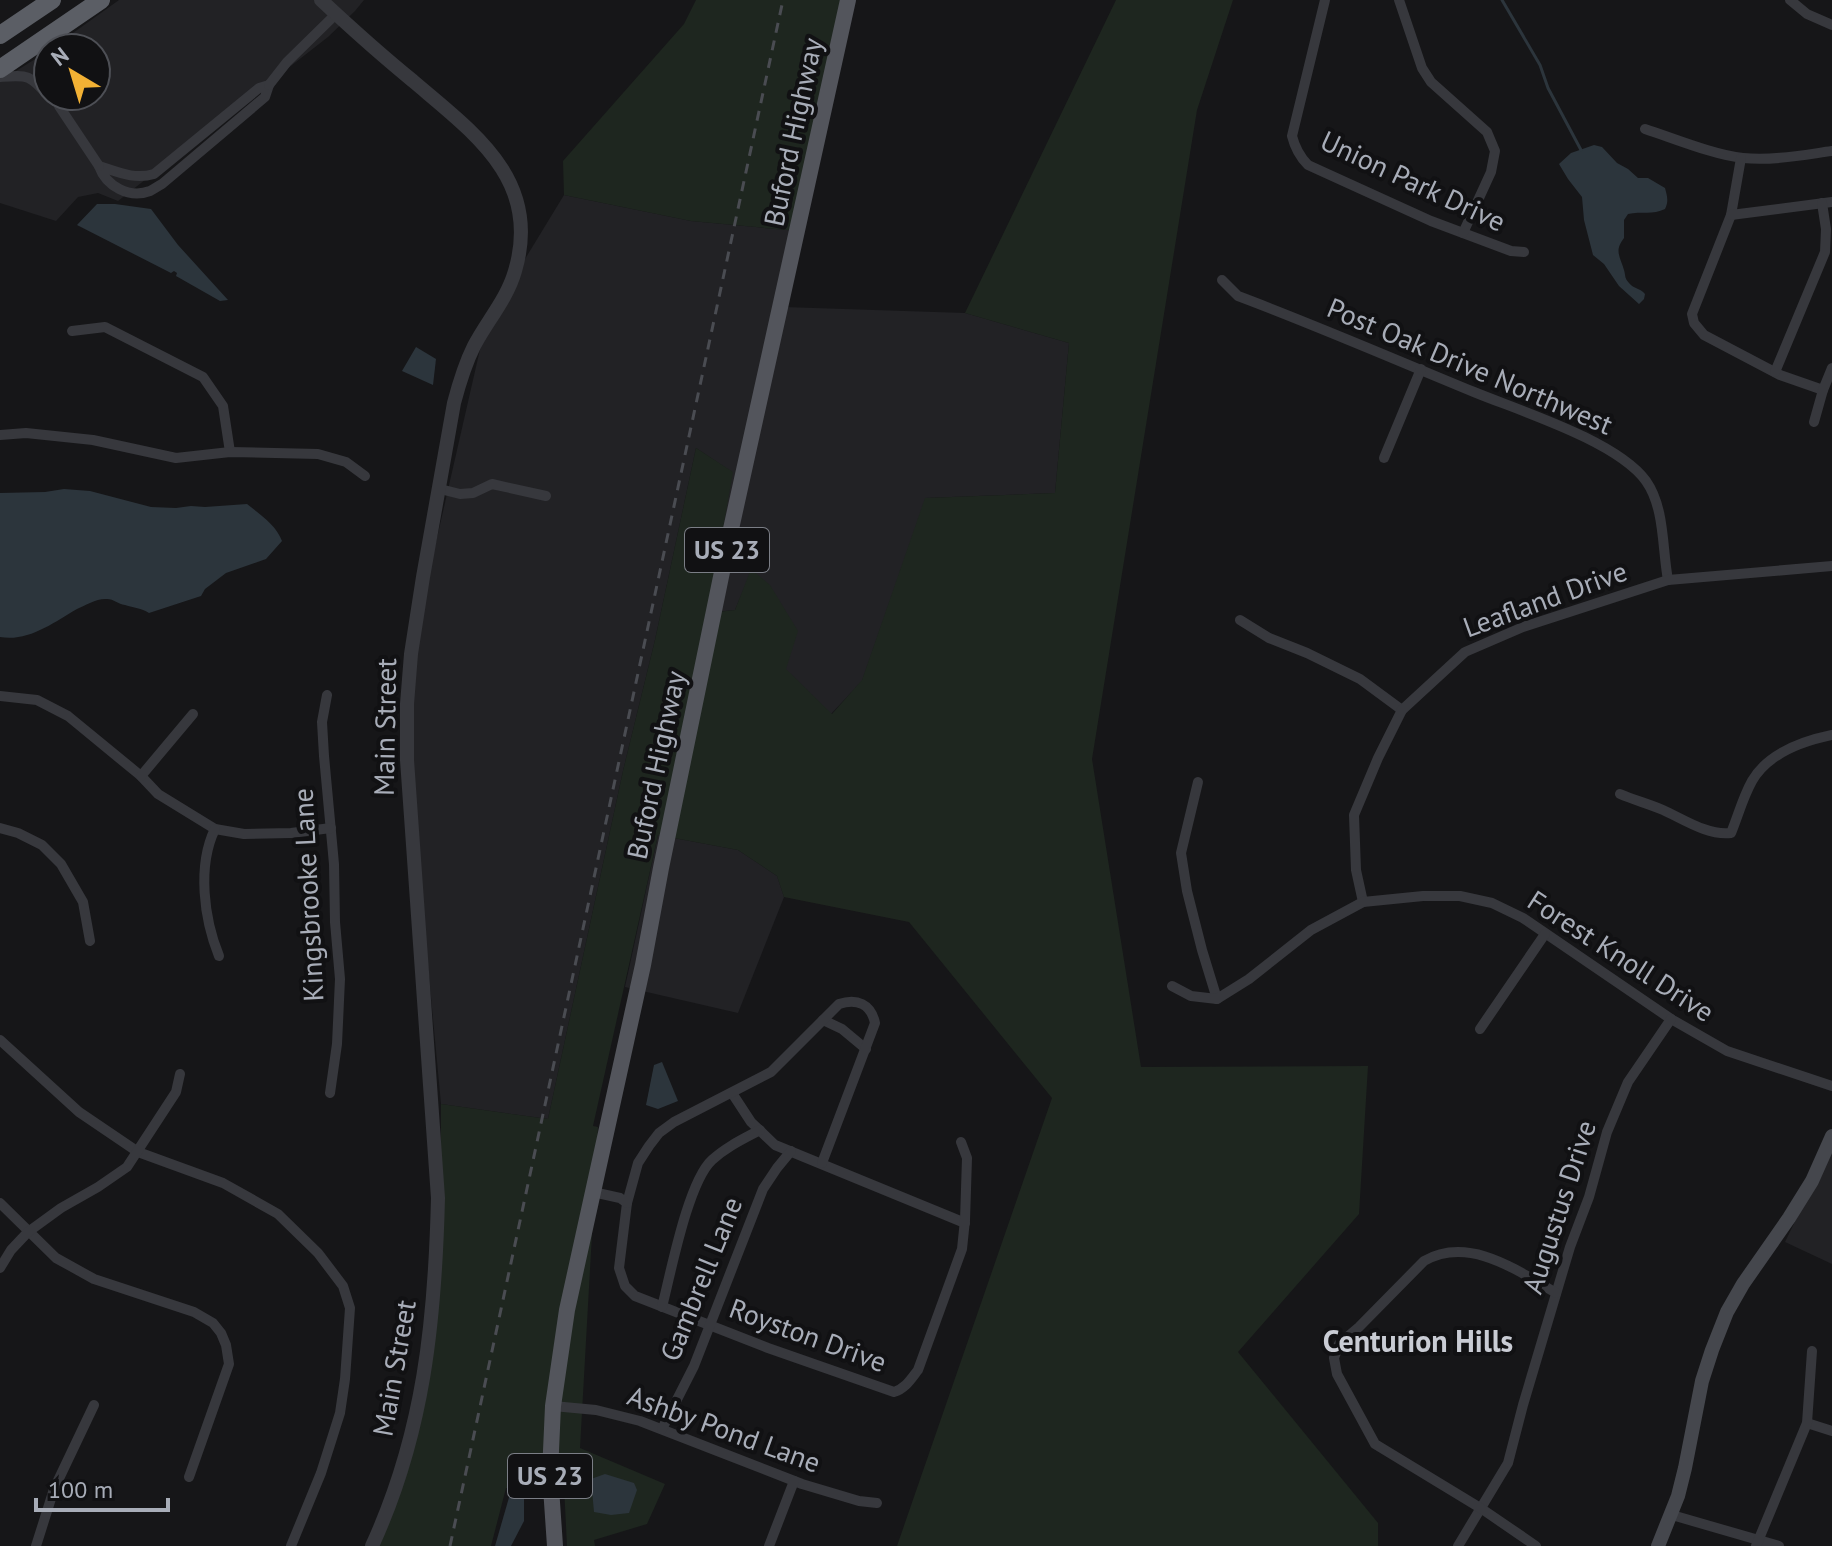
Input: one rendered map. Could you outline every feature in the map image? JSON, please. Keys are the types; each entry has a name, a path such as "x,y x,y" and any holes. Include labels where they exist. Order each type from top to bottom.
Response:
{"highway":[{"path":"0,35 52,0"},
{"path":"56,32 101,0"},
{"path":"0,69 32,48"}],"main road":[{"name":"Buford Highway","path":"555,1546 550,1473 553,1406 567,1310 643,965 729,538 848,0"},
{"path":"1658,1546 1672,1515 1685,1468 1702,1381 1727,1312 1812,1181 1832,1136"}],"street":[{"name":"Main Street","path":"321,0 466,125 502,166 514,191 521,218 521,244 515,273 474,347 454,403 411,654 407,760 438,1198 437,1258 432,1322 412,1434 372,1546"},
{"name":"Union Park Drive","path":"1325,0 1292,136 1295,148 1308,165 1431,221 1511,251 1524,252"},
{"path":"1399,0 1422,68 1431,82 1487,132 1495,151 1491,172 1463,233"},
{"path":"1790,0 1807,14 1832,25"},
{"path":"62,112 105,177 117,188 136,193 149,191 162,184 265,97 269,85 287,62 336,14"},
{"path":"0,77 15,75 32,79"},
{"path":"99,166 125,175 154,174 259,88 269,85"},
{"path":"1645,129 1741,158 1773,158 1832,151"},
{"path":"1741,158 1731,215 1692,314 1694,323 1704,335 1775,372 1823,390"},
{"path":"1731,215 1827,203 1825,252 1775,372"},
{"name":"Post Oak Drive Northwest","path":"1222,280 1238,296 1571,431 1627,461 1646,481 1659,506 1668,580"},
{"path":"72,331 105,327 203,377 223,406 230,452"},
{"path":"1814,422 1832,368"},
{"path":"1384,458 1421,369"},
{"path":"0,435 26,433 93,440 176,458 230,452 318,454 346,462 365,476"},
{"path":"440,489 460,494 473,493 492,484 546,496"},
{"name":"Leafland Drive","path":"1363,902 1356,870 1354,815 1402,710 1465,652 1523,627 1668,580 1832,566"},
{"path":"1240,620 1269,638 1360,679 1402,710"},
{"name":"Kingsbrooke Lane","path":"327,695 322,722 340,979 339,1024 330,1093"},
{"path":"0,696 37,700 68,716 141,776 158,794 215,829 244,834 331,828"},
{"path":"141,776 193,714"},
{"path":"1620,794 1703,828 1722,834 1731,833 1753,778 1771,760 1812,739 1832,735"},
{"path":"1172,986 1191,996 1217,999 1194,921 1181,853 1198,782"},
{"path":"0,828 42,845 61,864 83,902 90,941"},
{"path":"215,829 210,839 205,888 212,937 219,956"},
{"name":"Forest Knoll Drive","path":"1217,999 1249,979 1311,930 1363,902 1460,896 1492,903 1523,918 1671,1019 1727,1051 1832,1086"},
{"path":"1480,1029 1545,934"},
{"name":"Royston Drive","path":"822,1163 875,1023 870,1009 852,1002 839,1004 771,1072 687,1115 659,1133 638,1163 627,1203 619,1268 621,1279 635,1296 768,1348 894,1392 908,1384 918,1370 962,1249 967,1158 961,1142"},
{"name":"Augustus Drive","path":"1458,1546 1508,1463 1556,1293 1589,1197 1607,1132 1628,1082 1671,1019"},
{"path":"823,1020 842,1029 866,1049"},
{"path":"0,1040 79,1112 138,1152 223,1183 278,1214 318,1253 343,1286 350,1308 340,1413 321,1473 291,1546"},
{"path":"0,1268 28,1232 127,1167 176,1092 180,1074"},
{"path":"732,1093 751,1122 775,1145 965,1223"},
{"path":"662,1307 691,1197 700,1176 710,1161 760,1130"},
{"name":"Gambrell Lane","path":"662,1429 711,1326 763,1189 791,1151"},
{"path":"593,1192 620,1198 627,1203"},
{"path":"0,1203 56,1258 94,1279 194,1312 213,1323 221,1333 229,1364 189,1477"},
{"path":"1536,1546 1375,1444 1337,1374 1334,1358 1339,1344 1424,1261 1435,1255 1457,1251 1475,1254 1503,1263 1556,1293"},
{"path":"1757,1543 1807,1423 1812,1351"},
{"path":"36,1546 54,1489 94,1405"},
{"name":"Ashby Pond Lane","path":"553,1406 596,1410 640,1421 794,1481 859,1501 877,1503"},
{"path":"1807,1423 1832,1431"},
{"path":"769,1546 794,1481"},
{"path":"1672,1515 1757,1543 1779,1546"}],"shaded area":[{"path":"119,0 364,0 328,37 118,201 98,193 78,197 56,221 0,203 0,81 32,61 32,112 112,112 112,32 74,32"},
{"path":"696,0 844,0 798,231 691,221 564,195 563,161 684,24"},
{"path":"1116,0 1233,0 1197,110 1092,759 1141,1067 1368,1066 1359,1214 1238,1352 1378,1523 1378,1546 897,1546 1052,1098 909,922 784,897 777,876 738,850 658,835 593,1126 598,1127 580,1448 665,1484 647,1524 594,1540 595,1546 567,1546 564,1486 506,1488 491,1546 375,1546 419,1417 441,1208 441,1104 548,1119 696,448 733,472 708,613 735,610 751,569 770,585 798,631 786,669 832,714 862,680 925,498 1055,493 1069,343 965,313"},
{"path":"1594,145 1602,147 1638,178 1648,178 1665,188 1665,209 1628,214 1624,220 1624,238 1619,254 1626,279 1645,294 1639,304 1593,255 1582,197 1559,164 1571,153"},
{"path":"564,195 691,221 798,231 784,307 965,313 1069,343 1055,493 926,498 862,681 831,714 785,669 752,569 735,610 707,613 732,472 696,448 548,1119 441,1104 408,703 426,586 486,323"},
{"path":"97,204 151,209 178,245 228,300 220,301 176,276 174,271 171,273 77,225"},
{"path":"416,347 436,359 433,385 402,371"},
{"path":"64,489 90,491 151,507 247,504 272,525 282,541 266,559 226,573 205,589 201,596 149,613 112,600 99,600 30,634 0,637 0,493"},
{"path":"658,835 738,850 777,876 784,897 738,1013 625,987"},
{"path":"662,1062 678,1101 658,1109 646,1105 654,1065"},
{"path":"1832,1139 1832,1264 1785,1242"},
{"path":"605,1474 634,1483 637,1490 629,1513 611,1515 594,1512 591,1479"},
{"path":"524,1491 524,1521 511,1546 495,1546 510,1494"}],"waterway":[{"path":"1502,0 1540,65 1548,88 1581,150"}],"railway":[{"path":"450,1546 783,0"}],"district":[{"name":"Centurion Hills","path":"1418,1342"}]}
